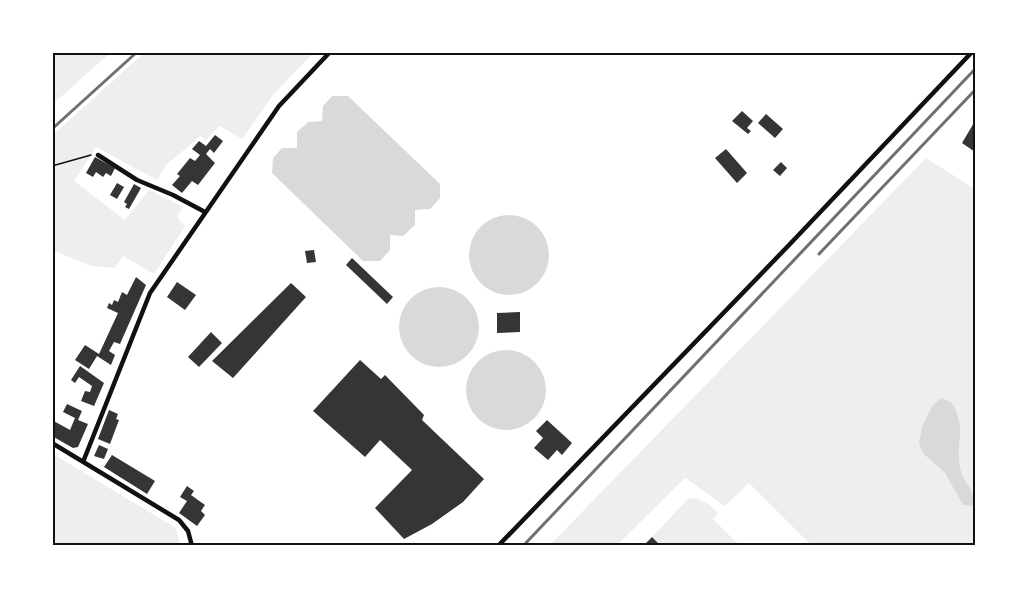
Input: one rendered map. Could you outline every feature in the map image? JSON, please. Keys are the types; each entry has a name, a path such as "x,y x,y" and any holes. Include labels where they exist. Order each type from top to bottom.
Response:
{"street":[{"path":"83,462 150,293 279,106 330,52"},
{"path":"498,546 972,52"},
{"path":"98,155 137,180 205,212"},
{"path":"52,443 178,520 188,531 192,546"}],"path":[{"path":"52,166 92,154 98,155"}],"shaded area":[{"path":"53,52 110,52 110,53 53,104"},
{"path":"144,53 313,53 273,95 242,139 220,126 206,140 201,136 167,164 157,180 96,147 74,181 125,220 149,190 183,207 177,218 185,226 154,274 123,256 115,268 91,266 57,252 53,254 53,135"},
{"path":"332,96 348,96 440,184 440,198 430,209 415,210 415,225 403,236 390,235 390,250 380,261 363,261 272,173 273,158 282,148 297,148 297,132 308,122 322,121 323,106"},
{"path":"926,158 975,189 975,545 811,545 749,483 725,506 685,478 617,545 549,546"},
{"path":"509,215 524,218 537,227 546,240 549,255 546,270 537,283 524,292 509,295 494,292 481,283 472,270 469,255 472,240 481,227 494,218"},
{"path":"439,287 454,290 467,299 476,312 479,327 476,342 467,355 454,364 439,367 424,364 411,355 402,342 399,327 402,312 411,299 424,290"},
{"path":"506,350 521,353 534,362 543,375 546,390 543,405 534,418 521,427 506,430 491,427 478,418 469,405 466,390 469,375 478,362 491,353"},
{"path":"941,398 951,402 959,420 960,468 974,498 975,503 972,506 963,505 945,473 923,453 919,443 922,427 933,405"},
{"path":"53,454 176,528 180,545 53,545"},
{"path":"695,498 710,505 718,513 713,519 739,545 661,545 652,537 688,499"}],"building":[{"path":"742,111 753,121 747,128 751,131 748,134 732,121"},
{"path":"766,114 783,129 775,138 758,123"},
{"path":"975,121 975,152 962,143"},
{"path":"215,135 223,141 214,153 210,149 206,154 215,163 198,185 192,181 182,193 172,185 180,176 177,174 190,158 195,161 200,155 192,149 199,141 206,146"},
{"path":"726,149 747,173 737,183 715,158"},
{"path":"95,157 115,168 111,176 106,173 103,177 96,172 93,177 86,173"},
{"path":"781,162 787,168 780,176 773,170"},
{"path":"117,183 124,187 117,199 110,195"},
{"path":"134,184 141,188 129,209 125,207 127,204 124,202"},
{"path":"314,250 316,262 307,263 305,251"},
{"path":"352,258 393,297 387,304 346,265"},
{"path":"136,277 146,285 120,344 114,342 109,351 115,355 111,365 97,356 89,369 75,360 85,345 99,354 118,313 107,308 109,303 112,305 114,300 118,302 122,292 127,295"},
{"path":"177,282 196,295 185,310 167,297"},
{"path":"291,283 306,297 233,378 212,361"},
{"path":"520,312 520,332 497,333 497,313"},
{"path":"211,332 222,343 199,367 188,357"},
{"path":"360,360 381,379 385,375 424,415 422,420 484,479 463,502 432,524 404,539 375,508 412,470 380,440 365,457 313,411"},
{"path":"80,366 104,383 94,406 81,401 85,391 90,392 92,386 79,377 75,383 71,380"},
{"path":"67,404 82,411 78,420 88,424 78,447 73,448 52,436 52,420 70,430 75,418 63,412"},
{"path":"109,410 118,414 116,419 119,420 110,444 98,439"},
{"path":"547,420 572,443 562,455 557,450 548,460 534,448 543,438 536,431"},
{"path":"99,445 108,449 104,459 94,456"},
{"path":"112,455 155,481 147,494 104,467"},
{"path":"187,486 194,491 191,495 205,505 201,511 205,515 197,526 179,513 187,501 180,497"},
{"path":"652,537 661,546 643,546"}],"railway":[{"path":"52,129 137,52"},
{"path":"523,546 976,68"},
{"path":"819,254 976,89"}]}
